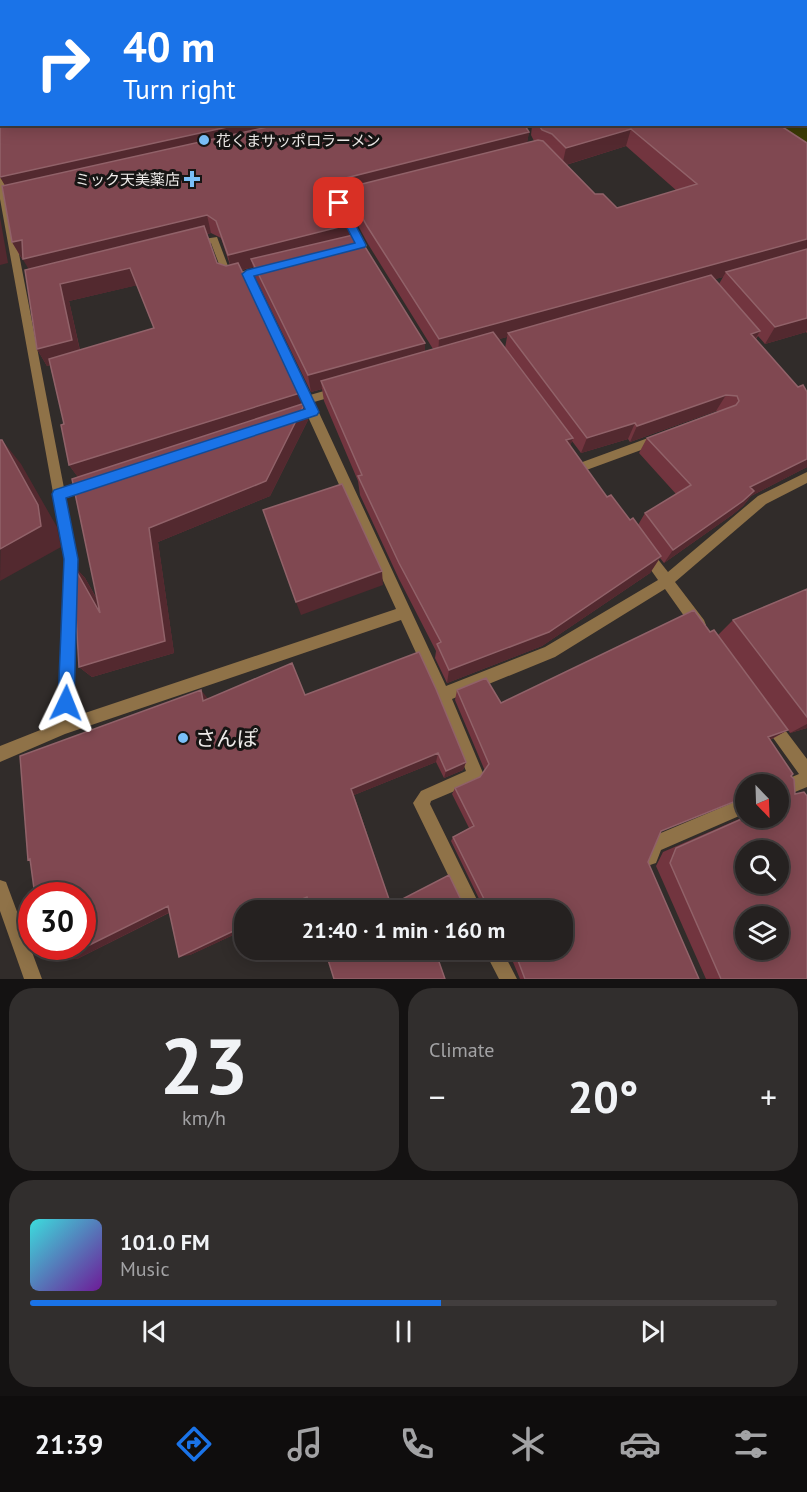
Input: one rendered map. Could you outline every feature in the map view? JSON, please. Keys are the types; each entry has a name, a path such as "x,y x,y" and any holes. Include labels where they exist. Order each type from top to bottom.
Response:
{"street":[{"path":"0,176 26,283 71,559 65,727"},
{"path":"367,255 339,203 375,193"},
{"path":"178,247 214,239 227,277 281,265"},
{"path":"350,248 361,245"},
{"path":"247,274 308,400 307,413 405,612 475,772 471,777 426,796 421,803 469,900"},
{"path":"308,400 353,387"},
{"path":"581,468 667,436"},
{"path":"443,695 550,652 667,581 762,500 807,477"},
{"path":"59,494 103,480"},
{"path":"638,543 709,639"},
{"path":"0,754 65,727 405,612"},
{"path":"765,715 807,772"},
{"path":"789,786 807,779"},
{"path":"651,876 646,866 655,844 735,811"},
{"path":"0,888 33,979"},
{"path":"498,960 508,979"}],"shaded area":[{"path":"770,126 807,126 807,148"}],"building":[{"path":"0,126 232,126 0,177"},
{"path":"272,126 525,126 529,132 334,181 331,186 351,224 228,255 216,221 207,215 23,259 22,240 12,242 2,186"},
{"path":"539,126 781,126 807,143 807,239 439,339 367,226 346,188 538,140 543,141 595,194 603,194 617,208 697,184 631,129 566,148 552,134 542,130"},
{"path":"204,226 217,263 226,266 238,263 300,393 69,465 61,425 64,424 49,359 154,328 130,268 60,284 72,340 37,349 25,270"},
{"path":"357,234 425,343 308,375 251,259"},
{"path":"807,249 807,318 775,327 726,272"},
{"path":"711,275 760,331 751,334 798,387 803,385 807,392 807,459 750,487 754,491 743,501 673,550 645,513 691,485 647,438 736,405 739,401 737,396 726,395 637,426 635,423 587,438 508,333"},
{"path":"493,332 573,438 566,440 607,497 611,495 630,520 633,518 661,556 549,632 449,670 437,644 441,642 399,563 358,476 362,475 321,381"},
{"path":"305,403 266,481 149,528 165,641 79,667 73,565 100,613 72,479"},
{"path":"0,440 38,505 41,526 0,549"},
{"path":"342,484 382,571 296,602 263,510"},
{"path":"807,589 807,717 733,620"},
{"path":"694,610 710,632 714,630 788,730 768,737 793,774 791,776 794,779 795,794 804,792 807,796 807,979 721,979 670,863 676,848 735,822 735,828 789,828 789,774 735,774 735,801 661,831 648,862 699,979 525,979 518,960 573,960 573,900 484,900 453,837 474,826 455,788 480,777 489,764 457,690 486,678 501,703"},
{"path":"419,652 466,762 446,771 438,753 351,789 389,900 308,900 307,897 300,900 234,900 234,931 179,957 168,906 96,942 96,882 33,882 30,859 28,860 20,756 201,690 203,701 292,663 305,695"},
{"path":"449,875 461,900 401,900"},
{"path":"328,960 438,960 445,979 334,979"}],"place":[{"name":"花くまサッポロラーメン","path":"204,140"},
{"name":"ミック天美薬店","path":"192,179"},
{"name":"さんぽ","path":"183,738"}],"route":[{"path":"66,703 71,559 59,494 313,412 247,274 361,245 339,203"}]}
